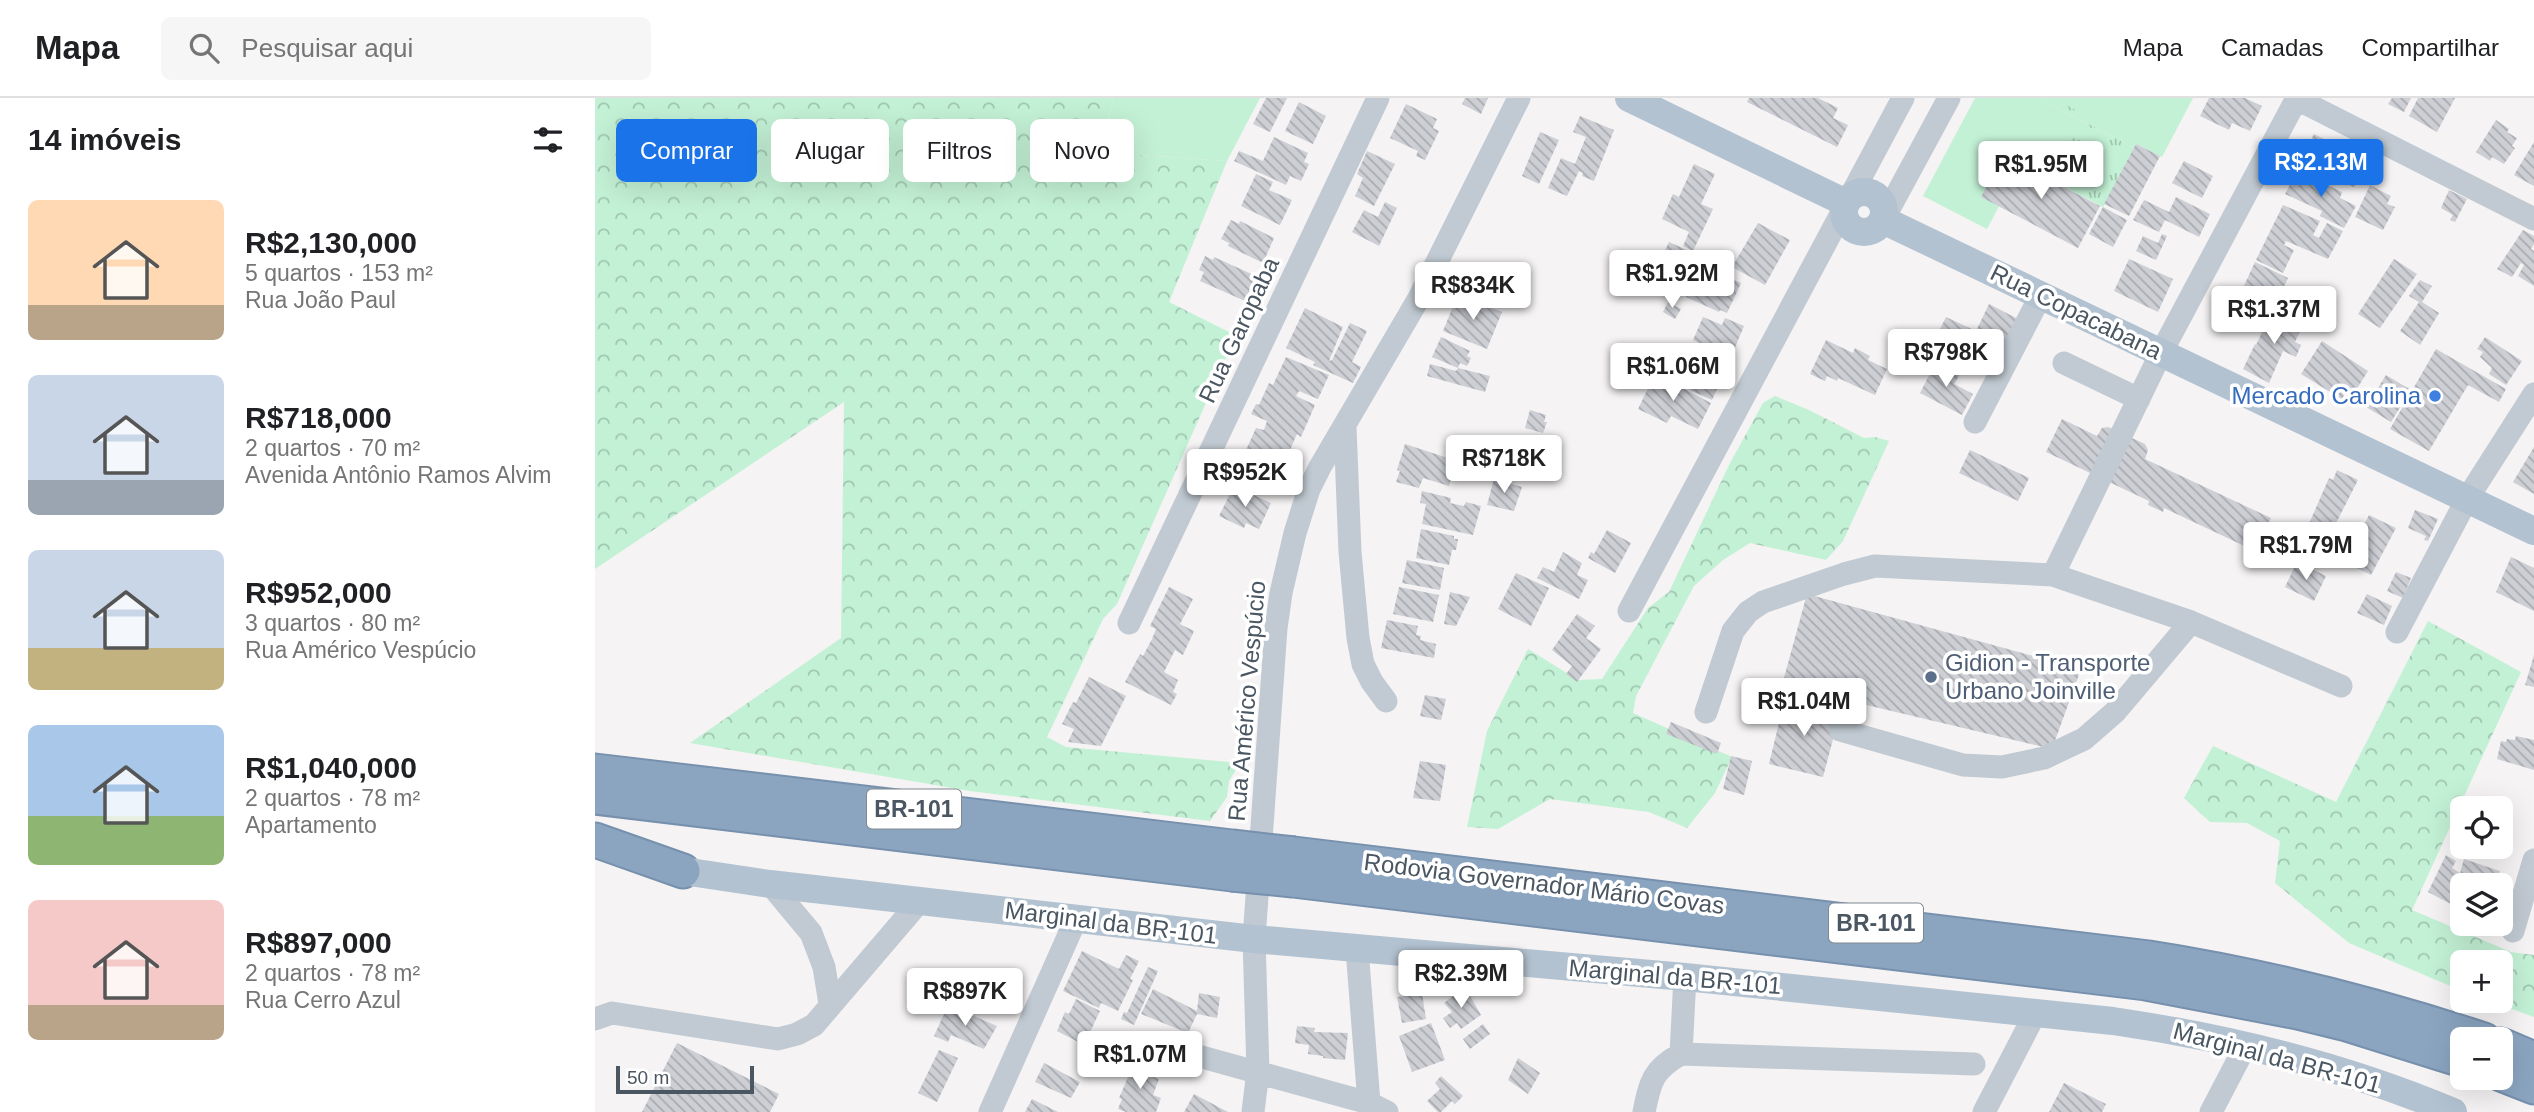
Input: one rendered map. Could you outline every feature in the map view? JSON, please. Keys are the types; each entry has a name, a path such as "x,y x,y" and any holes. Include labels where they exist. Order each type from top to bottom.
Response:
{"highway":[{"name":"Rodovia Governador Mário Covas","path":"595,771 1232,860"},
{"name":"Rodovia Governador Mário Covas","path":"595,797 1232,860 2149,958 2266,979 2356,1000 2450,1029"},
{"path":"595,840 683,870"},
{"name":"Rodovia Governador Mário Covas","path":"1293,867 2199,991 2310,1015 2450,1056"},
{"path":"2513,1050 2534,1059"},
{"path":"2513,1079 2534,1087"}],"main road":[{"path":"1629,98 1846,203 1847,221 1856,230 1868,232 1883,220"},
{"name":"Rua Copacabana","path":"1883,220 2534,531"},
{"name":"Marginal da BR-101","path":"683,870 770,884 1254,939 1685,977 2036,1012 2179,1031 2246,1045 2369,1080 2453,1112"}],"street":[{"name":"Rua Garopaba","path":"1129,622 1378,98"},
{"name":"Rua Américo Vespúcio","path":"1253,1112 1258,1071 1254,939 1265,767 1281,593 1295,533 1309,489 1419,298 1518,98"},
{"path":"1629,611 1903,98"},
{"path":"1883,220 1949,98"},
{"path":"2053,575 2161,353 2297,98 2534,219"},
{"path":"1975,422 2041,295"},
{"path":"2064,363 2139,399"},
{"path":"2397,632 2467,499 2534,394"},
{"path":"1345,427 1350,552 1358,638 1363,664 1371,682 1386,701"},
{"path":"1706,712 1733,631 1748,612 1763,602 1875,566 2053,575 2191,622 2341,686"},
{"path":"1840,730 1963,765 2002,767 2044,758 2084,739 2115,712 2191,622"},
{"name":"Marginal da BR-101","path":"595,856 683,870"},
{"path":"2513,931 2534,860"},
{"path":"770,884 811,933 824,967 830,1004"},
{"path":"595,1019 612,1013 778,1039 797,1034 814,1025 920,901"},
{"path":"990,1112 1076,919"},
{"path":"1180,1051 1258,1071 1378,1108 1357,949"},
{"path":"1681,1054 1685,977"},
{"path":"1984,1112 2036,1012"},
{"path":"2211,1112 2246,1045"},
{"path":"1644,1112 1649,1084 1664,1063 1681,1054 1974,1064"}],"green space":[{"path":"595,98 1114,98 1108,119 1030,119 1030,182 1134,182 1134,155 1227,161 1169,302 1229,332 1232,344 1117,604 1103,619 1047,737 1066,747 1240,763 1229,781 1227,797 1210,821 970,791 690,743 841,638 844,402 595,569"},
{"path":"1114,98 1260,98 1227,161 1134,155 1134,119 1108,119"},
{"path":"1975,98 2039,98 2080,120 2053,98 2193,98 2162,157 2136,144 2134,148 2081,120 2051,175 2005,151 1982,197 1999,206 1987,229 1923,196"},
{"path":"2039,98 2053,98 2083,114 2081,120 2134,148 2103,207 2003,155 2005,151 2052,175 2080,120"},
{"path":"1775,396 1864,438 1875,437 1889,441 1843,541 1826,560 1750,543 1723,560 1694,586 1636,696 1633,713 1732,757 1715,793 1687,828 1649,812 1550,799 1498,829 1467,827 1487,731 1528,649 1578,680 1602,679 1648,608 1669,592 1729,465 1763,403"},
{"path":"2428,621 2521,672 2464,796 2450,796 2450,827 2412,910 2450,926 2450,936 2473,936 2506,950 2450,950 2450,986 2349,943 2275,883 2280,841 2247,823 2210,822 2184,798 2213,746 2336,802"},
{"path":"2513,952 2534,955 2534,1017 2513,1009"}],"building":[{"path":"1266,98 1287,98 1270,132 1253,124"},
{"path":"1465,98 1488,98 1481,114 1462,104"},
{"path":"1749,98 1818,98 1838,108 1833,118 1848,125 1837,147 1747,102"},
{"path":"2209,98 2245,98 2262,106 2250,131 2232,123 2229,130 2200,116"},
{"path":"2392,98 2411,98 2404,112 2388,104"},
{"path":"2418,98 2455,98 2437,132 2409,116"},
{"path":"1299,102 1326,116 1313,144 1285,131"},
{"path":"1406,104 1437,119 1433,128 1439,131 1425,160 1416,156 1418,151 1390,138"},
{"path":"1580,116 1614,130 1594,181 1582,176 1583,173 1579,171 1567,196 1548,188 1561,158 1575,164 1586,137 1573,132"},
{"path":"2496,120 2517,138 2512,146 2515,148 2504,164 2492,157 2490,161 2476,152"},
{"path":"1540,132 1559,140 1539,184 1522,176"},
{"path":"2314,134 2336,145 2324,170 2301,159"},
{"path":"1274,137 1308,153 1304,162 1309,164 1301,181 1290,176 1286,185 1234,161 1239,151 1263,161"},
{"path":"2534,142 2534,186 2514,175"},
{"path":"2136,144 2160,156 2129,216 2104,204"},
{"path":"1367,151 1395,164 1374,206 1355,196 1363,178 1357,174"},
{"path":"2003,155 2100,206 2078,248 1981,197"},
{"path":"2358,157 2367,161 2354,187 2345,183"},
{"path":"2184,161 2213,176 2202,198 2172,183"},
{"path":"1694,164 1715,174 1701,204 1713,209 1693,251 1683,246 1689,232 1662,219 1673,194 1679,197"},
{"path":"2297,171 2342,192 2340,198 2356,206 2344,228 2320,216 2322,211 2285,194"},
{"path":"1256,174 1273,182 1269,190 1292,200 1280,225 1241,206"},
{"path":"2370,185 2391,196 2387,204 2395,207 2383,230 2355,217"},
{"path":"2449,190 2467,199 2455,222 2450,220 2453,215 2441,208"},
{"path":"2176,197 2210,214 2199,237 2165,220 2159,232 2133,220 2144,200 2169,212"},
{"path":"1385,202 1397,208 1379,246 1352,232 1364,210 1378,217"},
{"path":"2283,205 2320,221 2313,235 2319,238 2327,223 2343,231 2328,259 2286,241 2284,245 2294,250 2283,273 2256,260"},
{"path":"2103,207 2127,220 2113,247 2089,234"},
{"path":"1231,220 1239,224 1240,221 1274,238 1263,263 1228,246 1229,243 1221,239"},
{"path":"1758,223 1790,240 1765,285 1732,267"},
{"path":"2523,230 2534,236 2531,249 2534,251 2534,286 2518,276 2524,265 2521,263 2512,277 2497,269"},
{"path":"2162,234 2167,236 2156,260 2136,251 2143,236 2158,243"},
{"path":"1669,242 1700,256 1684,292 1652,278"},
{"path":"1205,256 1213,260 1214,257 1256,276 1245,301 1200,281 1204,272 1199,270"},
{"path":"2129,259 2173,279 2158,312 2114,291"},
{"path":"2394,259 2417,274 2380,328 2358,314"},
{"path":"2255,262 2288,278 2281,293 2292,298 2286,311 2242,290"},
{"path":"1711,269 1741,283 1727,313 1686,297 1693,281 1703,286"},
{"path":"2420,280 2432,286 2422,302 2439,313 2420,345 2400,331 2419,302 2409,296"},
{"path":"1458,294 1502,312 1487,349 1443,331"},
{"path":"1668,302 1681,309 1675,319 1663,312"},
{"path":"1989,304 2020,320 1992,375 1962,360 1951,353 1954,348 1935,339 1946,317 1976,331"},
{"path":"1305,308 1343,327 1329,361 1332,360 1350,323 1367,331 1352,362 1361,367 1353,383 1313,365 1315,362 1286,348"},
{"path":"2277,310 2304,323 2295,342 2301,345 2296,357 2283,351 2269,383 2243,369 2265,326 2269,328"},
{"path":"1703,317 1722,325 1725,318 1744,326 1731,357 1693,340"},
{"path":"1441,337 1470,351 1467,356 1471,358 1467,366 1460,363 1458,368 1432,357"},
{"path":"2485,337 2522,361 2506,385 2489,374 2492,368 2480,357 2483,352 2477,349"},
{"path":"1826,340 1853,353 1855,348 1870,356 1868,360 1887,369 1875,395 1838,378 1837,381 1827,376 1825,381 1810,374"},
{"path":"2322,341 2368,371 2348,403 2301,374"},
{"path":"1680,347 1726,369 1712,400 1690,390 1693,384 1668,373"},
{"name":"Mercado Carolina","path":"2436,349 2506,389 2499,402 2468,385 2429,451 2390,429"},
{"path":"1286,357 1329,375 1318,399 1299,391 1296,396 1315,405 1301,437 1297,434 1283,466 1246,450 1256,428 1264,430 1267,421 1251,414 1256,404 1259,405 1269,383 1273,385"},
{"path":"1936,362 1960,374 1954,384 1973,394 1962,415 1920,393"},
{"path":"1430,364 1456,371 1458,368 1490,376 1485,392 1427,376"},
{"path":"1655,374 1711,403 1698,429 1671,416 1667,423 1638,409"},
{"path":"2386,375 2411,390 2391,422 2366,407"},
{"path":"1530,410 1546,415 1544,422 1547,422 1543,433 1525,428"},
{"path":"2062,419 2097,436 2102,428 2108,427 2145,444 2148,450 2145,459 2271,518 2255,551 2164,508 2163,512 2148,505 2149,501 2046,452"},
{"path":"1405,444 1457,461 1449,486 1423,478 1419,488 1396,482"},
{"path":"2534,447 2534,494 2513,482"},
{"path":"1970,450 2029,478 2018,501 1959,473"},
{"path":"1239,453 1281,470 1280,473 1287,476 1280,491 1269,482 1267,487 1257,484 1253,492 1225,480"},
{"path":"2337,470 2358,480 2324,543 2309,536 2313,528 2308,526 2329,478 2333,480"},
{"path":"1494,479 1522,487 1514,511 1487,505"},
{"path":"1234,486 1271,503 1259,529 1246,523 1244,528 1219,516"},
{"path":"1422,491 1451,498 1450,503 1464,506 1466,502 1481,506 1473,535 1422,524 1426,504 1420,503"},
{"path":"2415,510 2438,519 2428,541 2424,540 2426,536 2408,528"},
{"path":"2369,515 2396,528 2371,575 2351,565 2353,561 2347,558"},
{"path":"1421,529 1458,539 1449,565 1416,558"},
{"path":"1607,530 1631,543 1615,573 1588,558 1591,552 1594,554"},
{"path":"1563,552 1582,563 1577,575 1588,580 1579,599 1537,578 1543,567 1554,572"},
{"path":"2511,557 2534,568 2534,611 2496,592"},
{"path":"1407,560 1444,568 1440,590 1402,583"},
{"path":"2297,562 2326,576 2314,601 2285,587"},
{"path":"2396,572 2411,578 2403,598 2387,591"},
{"path":"1516,573 1549,588 1531,626 1498,609"},
{"path":"1169,587 1193,599 1180,624 1194,631 1183,655 1175,650 1164,672 1178,680 1173,692 1177,694 1171,705 1125,682 1140,654 1143,656 1152,639 1156,629 1150,626"},
{"path":"1399,587 1439,595 1433,622 1393,614"},
{"path":"1450,592 1470,597 1456,626 1444,624"},
{"name":"Gidion - Transporte Urbano Joinville","path":"1807,594 2081,669 2052,749 1782,685"},
{"path":"2367,594 2392,606 2384,625 2357,613"},
{"path":"1577,614 1595,626 1586,638 1601,649 1577,682 1566,674 1572,666 1552,650"},
{"path":"1387,620 1418,626 1416,635 1421,636 1420,640 1436,644 1434,658 1381,648"},
{"path":"2534,655 2534,687 2525,685"},
{"path":"1089,677 1126,696 1101,746 1068,742 1074,729 1062,724"},
{"path":"1425,695 1446,699 1441,720 1420,716"},
{"path":"1785,698 1840,713 1823,777 1769,764"},
{"path":"1671,722 1721,743 1717,754 1666,734"},
{"path":"2516,736 2534,740 2534,770 2497,759 2501,741 2515,740"},
{"path":"1731,756 1752,761 1744,795 1723,789"},
{"path":"1420,761 1446,765 1440,801 1413,798"},
{"path":"2446,855 2456,861 2452,868 2460,873 2450,873 2450,904 2428,892"},
{"path":"2464,859 2500,871 2499,873 2460,873"},
{"path":"1082,951 1119,969 1126,955 1139,961 1118,1011 1101,1003 1099,1008 1063,991"},
{"path":"1148,967 1158,971 1134,1025 1121,1019 1124,1012 1127,1013"},
{"path":"972,977 1005,991 994,1012 963,996"},
{"path":"1465,987 1481,1015 1461,1029 1457,1023 1450,1028 1443,1018 1452,1012 1444,1003"},
{"path":"1153,989 1197,1011 1199,993 1220,997 1217,1018 1197,1014 1188,1033 1141,1014"},
{"path":"1422,993 1426,1019 1402,1023 1397,997"},
{"path":"1076,999 1100,1011 1084,1045 1057,1031 1065,1012 1069,1014"},
{"path":"948,1005 997,1026 984,1049 951,1035 948,1042 934,1036"},
{"path":"1431,1023 1445,1060 1412,1072 1399,1036"},
{"path":"1483,1024 1490,1034 1470,1049 1463,1039"},
{"path":"1297,1026 1315,1028 1314,1032 1348,1033 1345,1060 1308,1054 1309,1045 1295,1043"},
{"path":"677,1043 779,1094 770,1112 642,1112"},
{"path":"939,1050 958,1058 937,1102 918,1093"},
{"path":"1518,1058 1540,1073 1528,1094 1508,1080"},
{"path":"1135,1061 1156,1070 1154,1077 1159,1079 1153,1095 1161,1098 1156,1112 1126,1112 1118,1109 1122,1099 1119,1098"},
{"path":"1044,1063 1080,1082 1071,1098 1035,1082"},
{"path":"1441,1076 1463,1096 1455,1104 1452,1101 1438,1112 1427,1101 1440,1089 1435,1083"},
{"path":"2064,1083 2106,1104 2102,1112 2049,1112"},
{"path":"1194,1094 1228,1112 1184,1112"},
{"path":"1032,1099 1058,1112 1025,1112"}],"place":[{"name":"Mercado Carolina","path":"2435,396"},
{"name":"Gidion - Transporte Urbano Joinville","path":"1931,677"}]}
